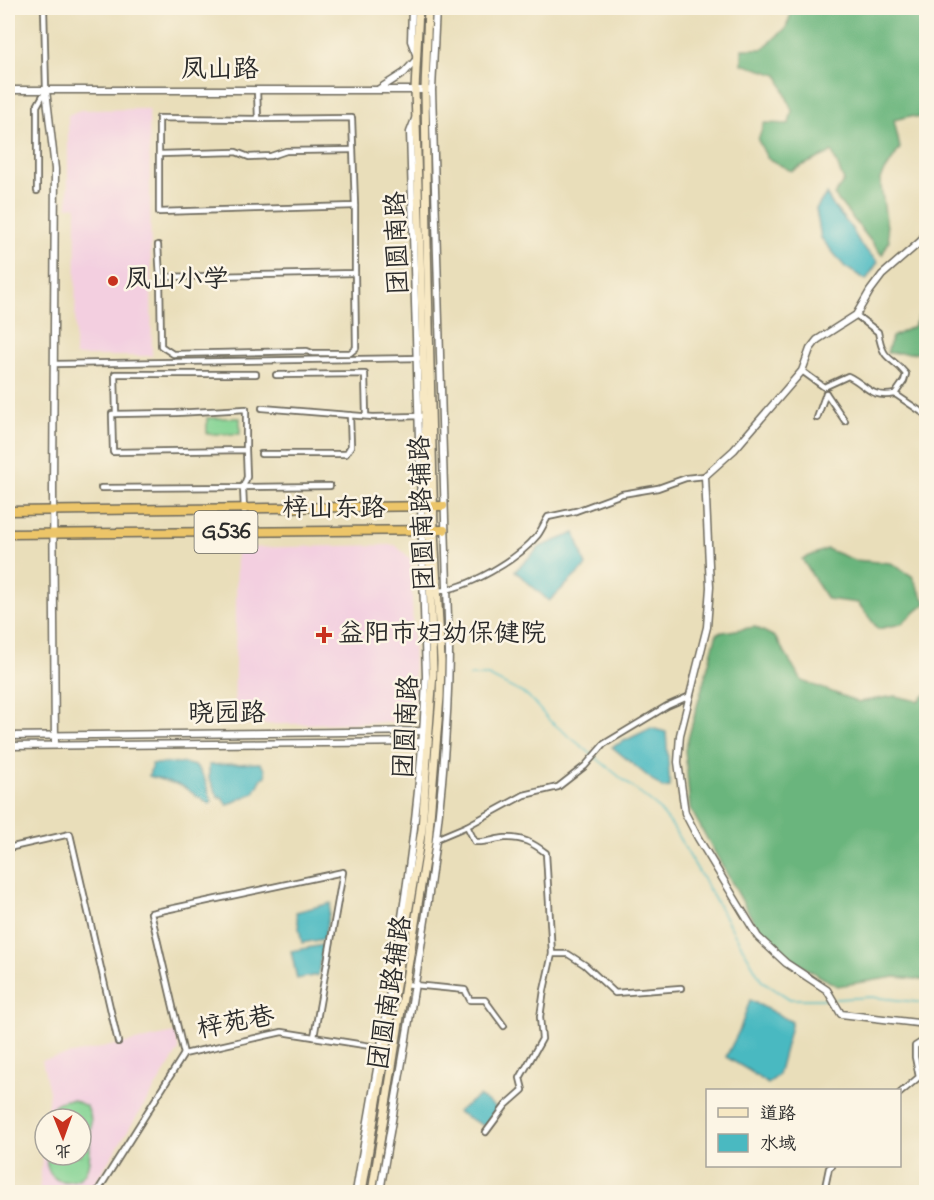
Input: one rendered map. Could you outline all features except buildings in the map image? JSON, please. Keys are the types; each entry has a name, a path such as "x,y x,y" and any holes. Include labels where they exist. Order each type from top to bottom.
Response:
{"highway":[{"name":"梓山东路","path":"8,511 431,506"},
{"name":"梓山东路","path":"8,534 444,530"}],"main road":[{"name":"团圆南路","path":"418,8 415,90 419,358 421,416 431,506"},
{"name":"团圆南路","path":"428,8 431,506 428,530 433,659 431,732"},
{"name":"团圆南路","path":"362,1192 383,1048 422,830 431,732 441,661 437,591 428,530"},
{"path":"426,676 433,659"},
{"name":"团圆南路","path":"372,1192 428,842 430,742"}],"street":[{"path":"44,8 45,90 55,170 53,510 55,745"},
{"path":"378,90 404,74 416,58 411,41 412,8"},
{"path":"428,90 436,8"},
{"name":"凤山路","path":"8,90 428,90"},
{"path":"37,192 37,106 45,90"},
{"path":"257,90 258,119"},
{"path":"158,244 161,346 173,354 308,351 312,353 350,353 356,348 355,206 352,118 159,118 159,212 355,206"},
{"path":"159,154 236,152 249,157 271,156 286,151 353,150"},
{"path":"437,591 450,590 519,555 538,536 548,517 576,511 622,494 658,488 686,478 705,476 734,450 802,372 810,350 817,340 856,315 882,275 921,241 927,232"},
{"path":"160,277 355,273"},
{"path":"856,315 878,332 881,349 887,358 906,374 895,394"},
{"path":"54,364 419,358"},
{"path":"802,372 825,390 845,421"},
{"path":"116,414 115,374 256,374"},
{"path":"276,375 365,374 366,416"},
{"path":"817,418 825,390 848,376 871,393 884,396 895,394 927,415"},
{"path":"262,408 366,416 421,416"},
{"path":"245,532 243,487 247,477 246,409 112,414 113,452 246,450"},
{"path":"261,454 346,454 351,446 350,415"},
{"path":"705,476 710,587 707,627 680,735 678,762 685,813 758,937 786,963 827,990 841,1014 927,1024"},
{"path":"101,488 330,486"},
{"name":"团圆南路辅路","path":"380,1192 436,839 446,742 449,652 444,530 431,506"},
{"name":"团圆南路辅路","path":"428,530 426,676 431,732"},
{"path":"428,842 467,826 524,795 558,787 571,779 604,744 667,706 690,696"},
{"name":"晓园路","path":"8,736 446,733"},
{"name":"晓园路","path":"8,746 446,742"},
{"path":"467,826 475,842 484,843 505,838 532,841 546,853 552,954 540,1017 542,1039 520,1078 523,1090 506,1105 486,1132"},
{"path":"8,848 70,834 118,1042"},
{"path":"184,1054 151,913 343,872 314,1037"},
{"path":"552,954 568,954 585,965 615,993 681,988"},
{"path":"404,984 465,990 470,1000 485,1000 504,1026"},
{"name":"梓苑巷","path":"97,1192 184,1054 282,1032 383,1048"},
{"path":"901,1091 919,1077 915,1046 927,1039"},
{"name":"团圆南路辅路","path":"356,1192 383,1048"},
{"path":"824,1192 830,1167"}],"shaded area":[{"name":"凤山小学","path":"149,109 152,356 75,356 76,206 68,207 68,115 80,110"},
{"name":"益阳市妇幼保健院","path":"395,545 411,559 415,711 401,722 234,725 237,548"},
{"path":"175,1033 179,1050 89,1192 39,1191 41,1167 93,1167 93,1107 47,1107 49,1092 42,1060"}],"green space":[{"path":"793,8 926,8 926,115 921,118 910,116 894,120 900,148 880,179 889,241 882,255 834,195 844,181 832,152 791,171 767,158 758,140 764,123 789,124 792,111 778,75 742,64 742,49 762,49 786,28"},
{"path":"926,311 926,353 887,353 892,337 914,326 920,313"},
{"path":"207,418 240,418 240,434 207,434"},
{"path":"827,549 854,560 891,563 912,576 926,603 901,624 878,629 858,603 827,599 802,559"},
{"path":"755,627 775,637 802,681 859,702 895,696 918,701 926,694 926,980 895,977 837,986 786,957 754,922 690,808 685,750 717,633"},
{"path":"74,1100 86,1107 52,1107 59,1102"},
{"path":"48,1167 88,1167 79,1178 69,1181 58,1180"}],"water":[{"path":"826,194 861,245 878,262 866,280 845,267 821,238 816,209"},
{"path":"575,533 586,566 549,601 515,571 540,547"},
{"path":"651,728 666,732 670,787 662,788 612,747"},
{"path":"182,763 196,766 204,777 212,802 209,804 182,786 149,776 152,764"},
{"path":"260,763 266,776 262,778 254,793 227,805 222,798 218,797 209,778 209,765"},
{"path":"331,903 324,939 302,943 296,912"},
{"path":"323,945 318,975 297,979 291,951"},
{"path":"750,1000 792,1022 778,1075 768,1084 726,1057 740,1029"},
{"path":"479,1096 497,1108 486,1127 457,1112"}],"waterway":[{"path":"469,676 488,676 528,696 549,720 657,807 671,824 762,981 790,999 831,999"},
{"path":"836,999 871,997 926,1003"}],"place":[{"name":"凤山小学","path":"113,281"},
{"name":"益阳市妇幼保健院","path":"324,635"}]}
